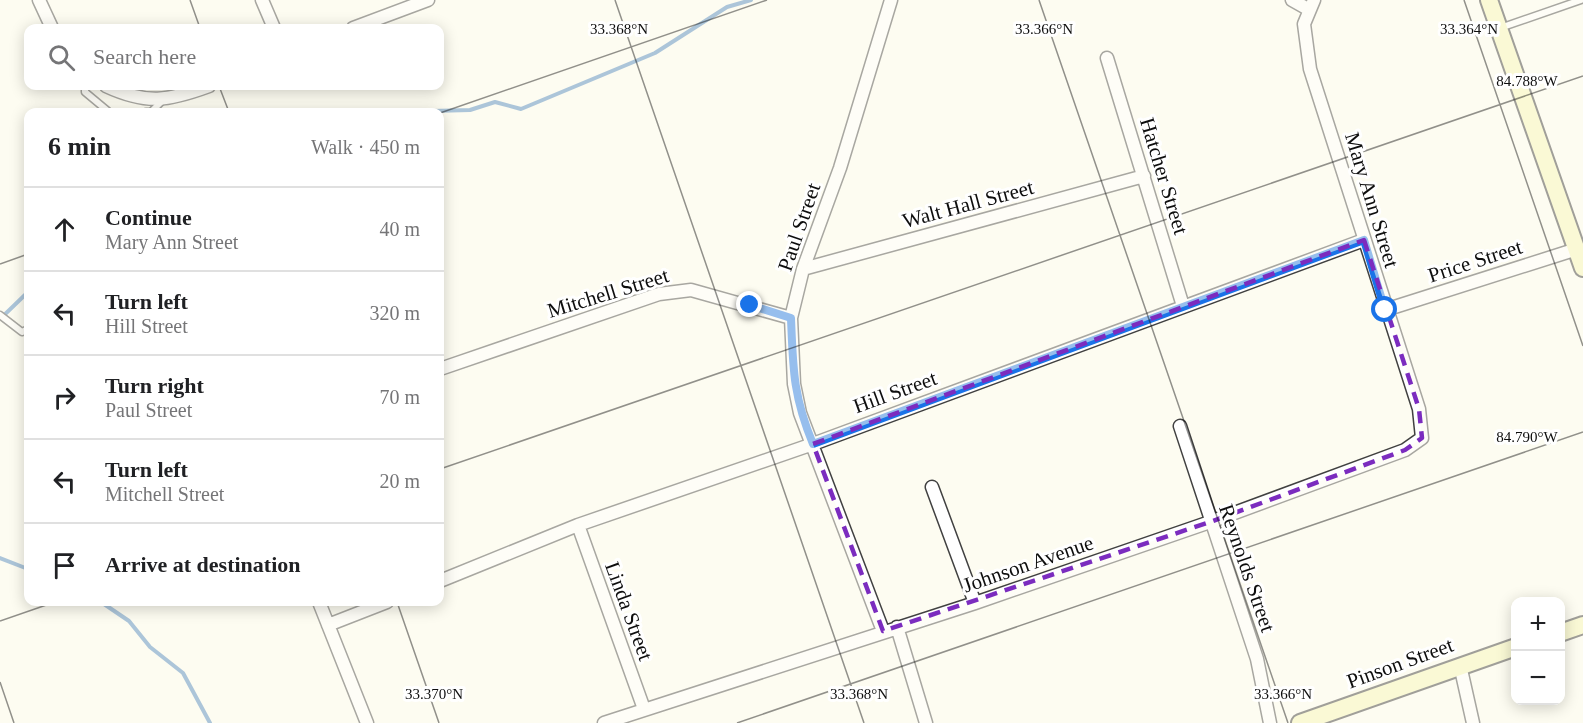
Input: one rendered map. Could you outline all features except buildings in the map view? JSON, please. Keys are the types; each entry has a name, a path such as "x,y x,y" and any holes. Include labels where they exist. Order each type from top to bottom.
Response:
{"street":[{"path":"39,0 50,24"},
{"path":"262,0 271,24"},
{"path":"364,24 428,0"},
{"name":"Paul Street","path":"883,631 800,412 794,384 791,318 803,269 880,42 891,0"},
{"name":"Mary Ann Street","path":"1292,0 1311,4 1304,24 1310,69 1385,310 1416,400"},
{"path":"1489,0 1583,268"},
{"name":"Hatcher Street","path":"1107,58 1184,306"},
{"path":"114,90 125,95 163,100 196,90"},
{"name":"Walt Hall Street","path":"803,269 1144,176"},
{"name":"Hill Street","path":"444,578 578,525 813,444 1364,240"},
{"name":"Price Street","path":"1385,310 1577,249"},
{"name":"Mitchell Street","path":"444,368 659,294 678,290 703,292 791,318"},
{"name":"Johnson Avenue","path":"604,723 975,603 1210,522 1405,450 1422,438 1416,400"},
{"name":"Reynolds Street","path":"1180,426 1257,658 1270,723"},
{"path":"932,487 975,603"},
{"name":"Linda Street","path":"578,525 644,709"},
{"path":"321,606 367,723"},
{"path":"328,625 377,606"},
{"path":"1565,631 1583,625"},
{"path":"897,627 926,723"},
{"name":"Pinson Street","path":"1300,723 1511,648"},
{"path":"1460,665 1473,723"}],"lane":[{"path":"1499,28 1581,0"},
{"path":"85,90 103,108"},
{"path":"155,108 163,100"},
{"path":"0,315 22,332 24,331"}],"highlighted area":[{"path":"1364,240 1419,409 1422,438 1405,450 1210,522 883,631 813,444"}],"waterway":[{"path":"444,111 470,110 495,102 521,109 655,53 727,7 751,0"},
{"path":"1,318 24,296"},
{"path":"0,558 24,567"},
{"path":"107,606 129,621 150,647 183,673 210,723"}],"route":[{"path":"750,305 791,318 794,384 800,412 813,444 1364,240 1385,310"}]}
